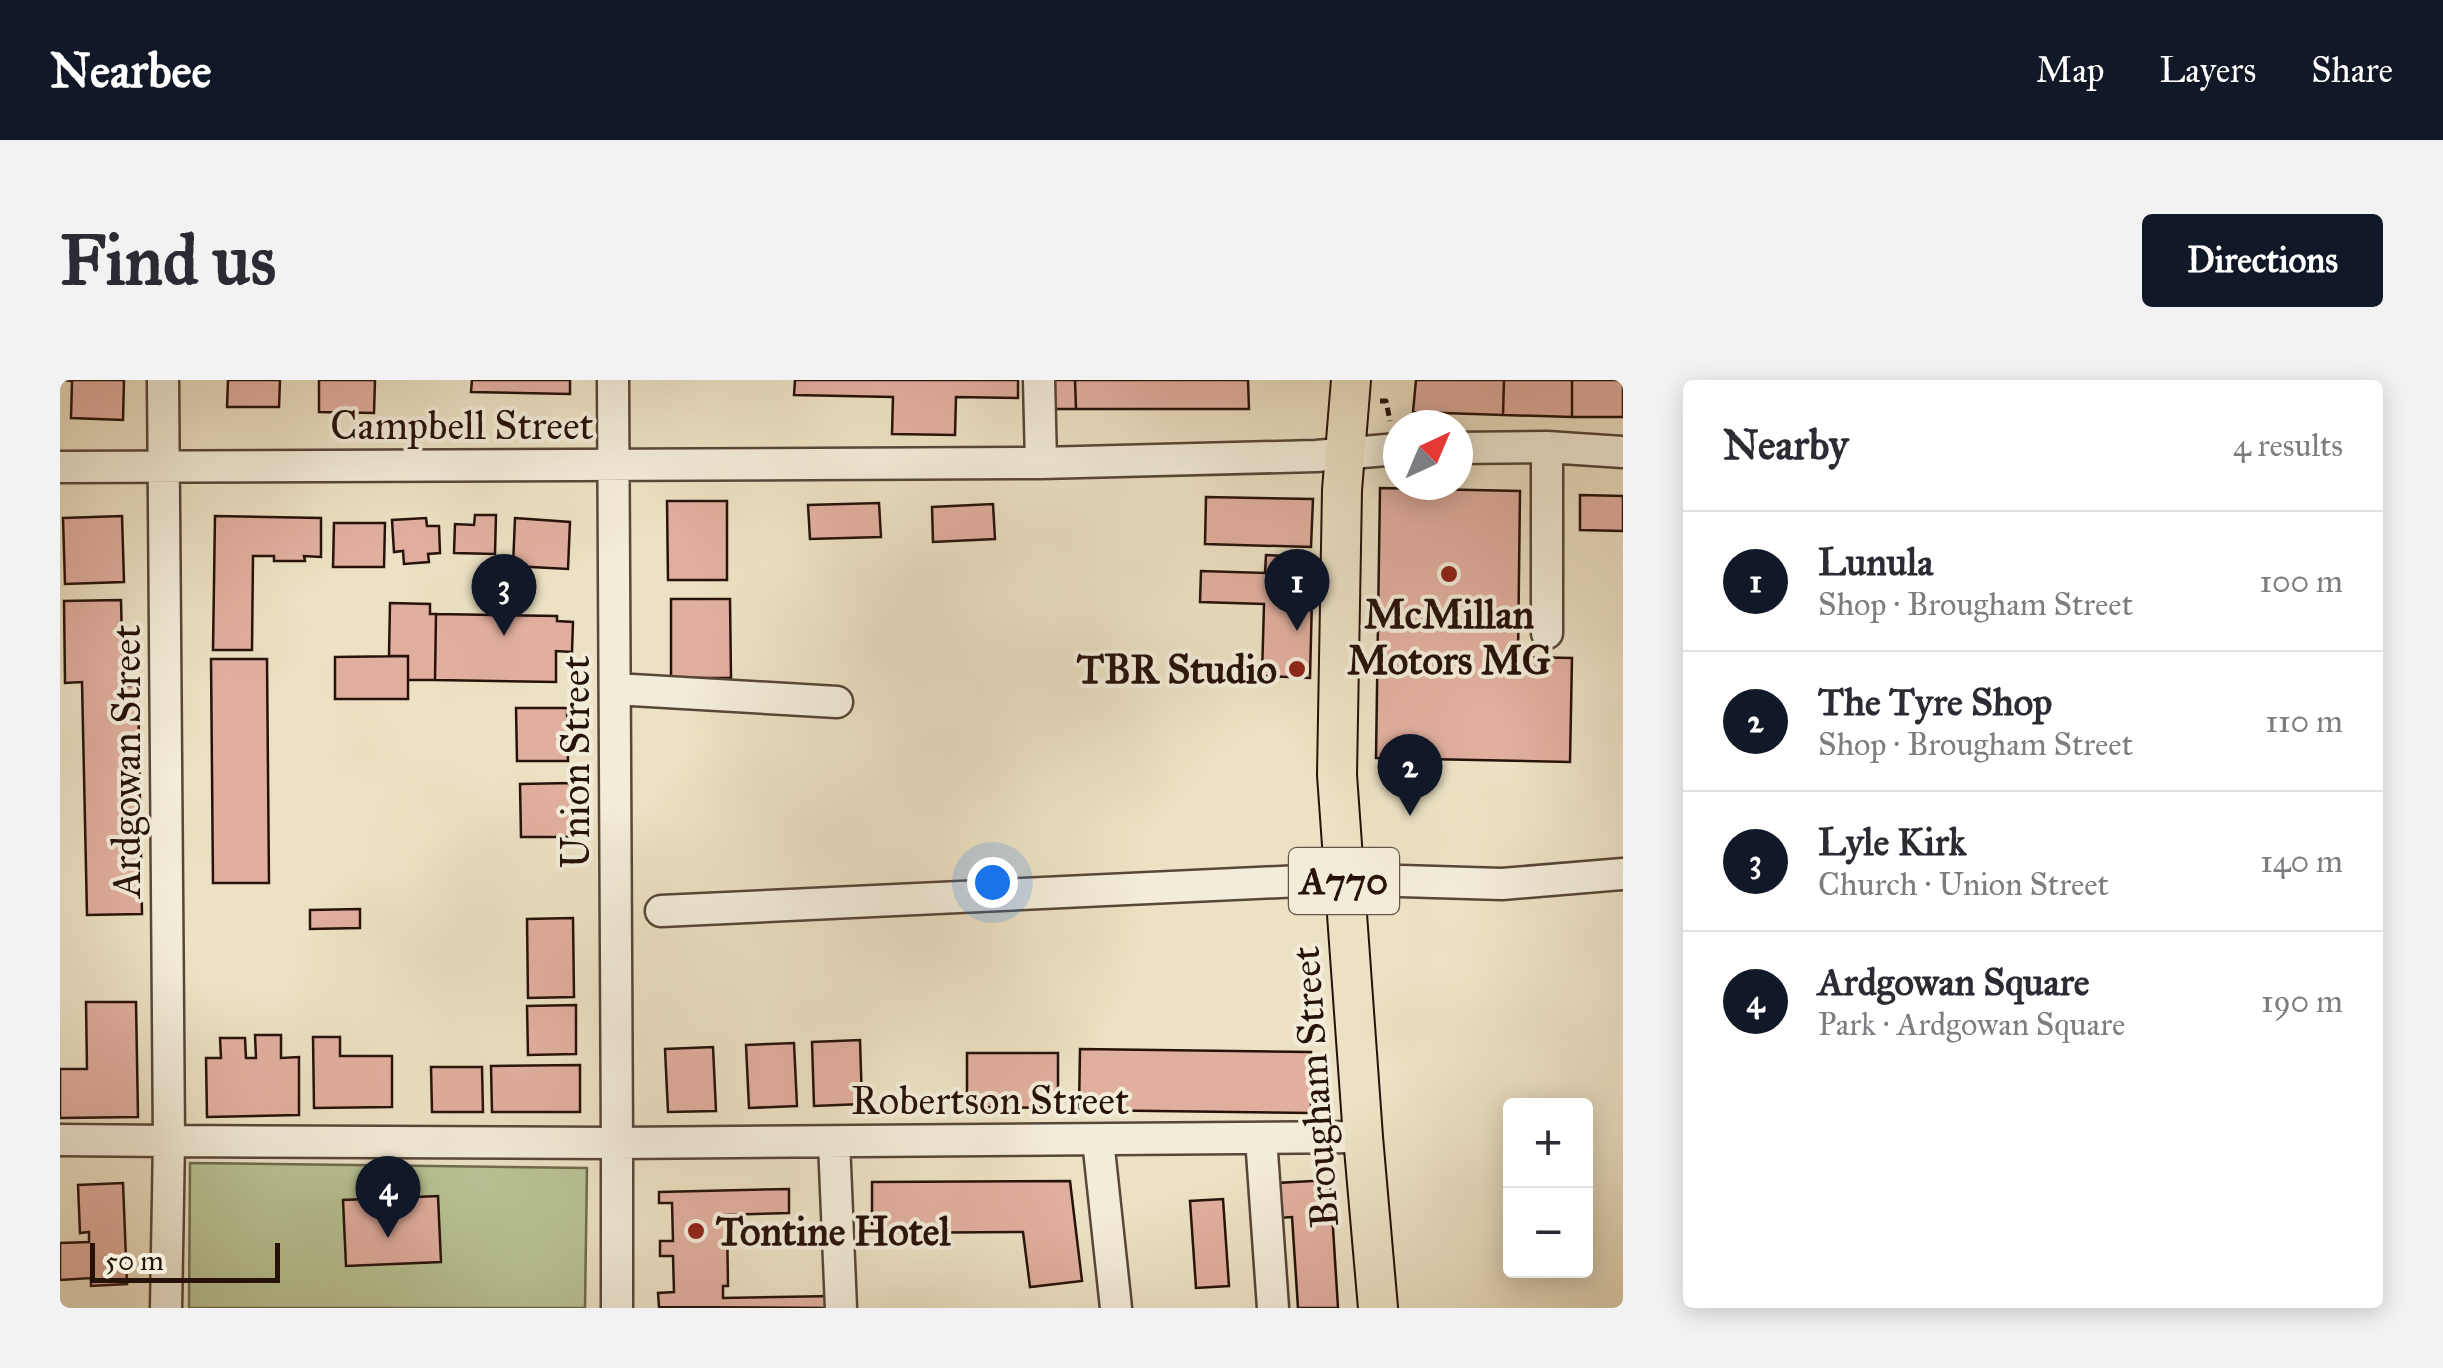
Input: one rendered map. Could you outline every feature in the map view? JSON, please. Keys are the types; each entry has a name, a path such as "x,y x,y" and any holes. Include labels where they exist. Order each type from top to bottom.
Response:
{"main road":[{"name":"Brougham Street","path":"1351,380 1344,453 1337,775 1378,1308"}],"street":[{"name":"Ardgowan Street","path":"163,380 169,1141 166,1308"},
{"name":"Union Street","path":"613,380 618,1308"},
{"path":"1039,380 1041,463"},
{"path":"1546,447 1547,633"},
{"path":"1473,448 1623,452"},
{"name":"Campbell Street","path":"60,467 1041,463 1383,451"},
{"path":"615,689 838,702"},
{"path":"661,912 1322,880 1502,884 1623,874"},
{"path":"1261,1138 1273,1308"},
{"name":"Robertson Street","path":"169,1141 617,1143 1363,1138"},
{"path":"60,1140 169,1141"},
{"path":"1098,1140 1116,1308"},
{"path":"834,1142 841,1308"}],"green space":[{"path":"190,1163 587,1168 585,1308 189,1308"}],"building":[{"path":"63,380 124,380 123,420 71,418 72,381"},
{"path":"228,380 280,380 279,407 227,407"},
{"path":"319,380 375,380 374,413 319,412"},
{"path":"472,380 570,380 570,394 471,392"},
{"path":"795,380 1018,380 1018,398 956,397 955,435 892,434 893,397 794,395"},
{"path":"1052,380 1075,380 1076,409 1052,409"},
{"path":"1075,380 1248,380 1249,409 1076,409"},
{"path":"1416,380 1504,380 1503,415 1473,414 1473,410 1413,410"},
{"path":"1504,380 1572,380 1572,417 1503,415"},
{"path":"1572,380 1623,380 1623,417 1572,417"},
{"name":"McMillan Motors MG","path":"1380,488 1383,500 1473,500 1473,490 1520,491 1518,657 1572,658 1570,762 1376,758"},
{"path":"1580,495 1623,496 1623,531 1580,530"},
{"path":"1206,497 1313,499 1311,547 1205,544"},
{"path":"667,501 727,501 727,580 668,580"},
{"path":"879,503 881,537 810,539 808,505"},
{"path":"993,504 995,539 933,542 932,507"},
{"path":"475,515 496,515 495,554 454,553 455,524 474,525"},
{"path":"122,516 124,582 65,584 63,518"},
{"path":"215,516 321,518 321,557 274,561 274,556 253,556 252,650 213,650"},
{"path":"426,518 427,526 439,526 440,553 428,554 429,562 404,564 403,551 394,552 392,520"},
{"path":"515,518 570,522 568,569 513,566"},
{"path":"334,523 385,523 384,567 333,567"},
{"path":"1266,555 1313,557 1310,678 1262,676 1264,604 1200,602 1201,571 1265,573"},
{"path":"671,599 730,599 731,678 671,678"},
{"path":"121,600 123,686 138,686 142,914 87,915 82,682 65,683 64,601"},
{"path":"390,603 430,604 430,614 436,614 435,680 408,680 408,656 389,656"},
{"path":"436,614 557,616 557,621 573,622 572,652 556,651 556,682 435,680"},
{"path":"408,656 408,699 335,699 335,657"},
{"path":"211,659 267,659 269,883 213,883"},
{"path":"516,708 567,708 568,761 517,761"},
{"path":"571,783 572,837 521,837 520,784"},
{"path":"360,909 360,928 310,929 310,910"},
{"path":"573,918 574,997 528,998 527,919"},
{"path":"86,1002 136,1002 138,1117 60,1118 60,1069 87,1069"},
{"path":"576,1005 576,1054 528,1055 527,1006"},
{"path":"255,1035 281,1035 281,1058 299,1057 299,1115 207,1117 206,1058 221,1058 220,1038 245,1038 246,1058 256,1058"},
{"path":"313,1037 340,1037 340,1056 392,1056 392,1107 314,1108"},
{"path":"860,1040 862,1104 814,1106 812,1042"},
{"path":"794,1043 797,1106 749,1108 746,1045"},
{"path":"713,1047 716,1111 668,1112 665,1049"},
{"path":"1080,1049 1311,1052 1311,1113 1079,1110"},
{"path":"967,1053 1058,1053 1058,1108 967,1107"},
{"path":"580,1065 580,1112 492,1112 491,1066"},
{"path":"431,1067 482,1067 483,1112 432,1112"},
{"path":"1330,1180 1338,1308 1298,1308 1292,1217 1279,1218 1277,1183"},
{"path":"1070,1181 1082,1281 1030,1287 1023,1232 872,1233 872,1182"},
{"path":"123,1183 127,1284 91,1286 91,1278 60,1280 60,1243 89,1242 89,1232 80,1233 78,1185"},
{"path":"789,1189 789,1213 721,1215 721,1221 727,1220 728,1286 723,1286 723,1298 834,1296 834,1308 659,1307 658,1293 674,1292 673,1256 660,1256 660,1241 673,1241 672,1203 659,1203 659,1192"},
{"path":"438,1196 441,1262 346,1266 343,1200"},
{"path":"1223,1199 1229,1286 1196,1288 1190,1201"}],"place":[{"name":"McMillan Motors MG","path":"1449,574"},
{"name":"Lunula","path":"1297,631"},
{"name":"Lyle Kirk","path":"504,636"},
{"name":"TBR Studio","path":"1297,669"},
{"name":"The Tyre Shop","path":"1410,816"},
{"name":"Tontine Hotel","path":"696,1231"},
{"name":"Ardgowan Square","path":"388,1238"}]}
